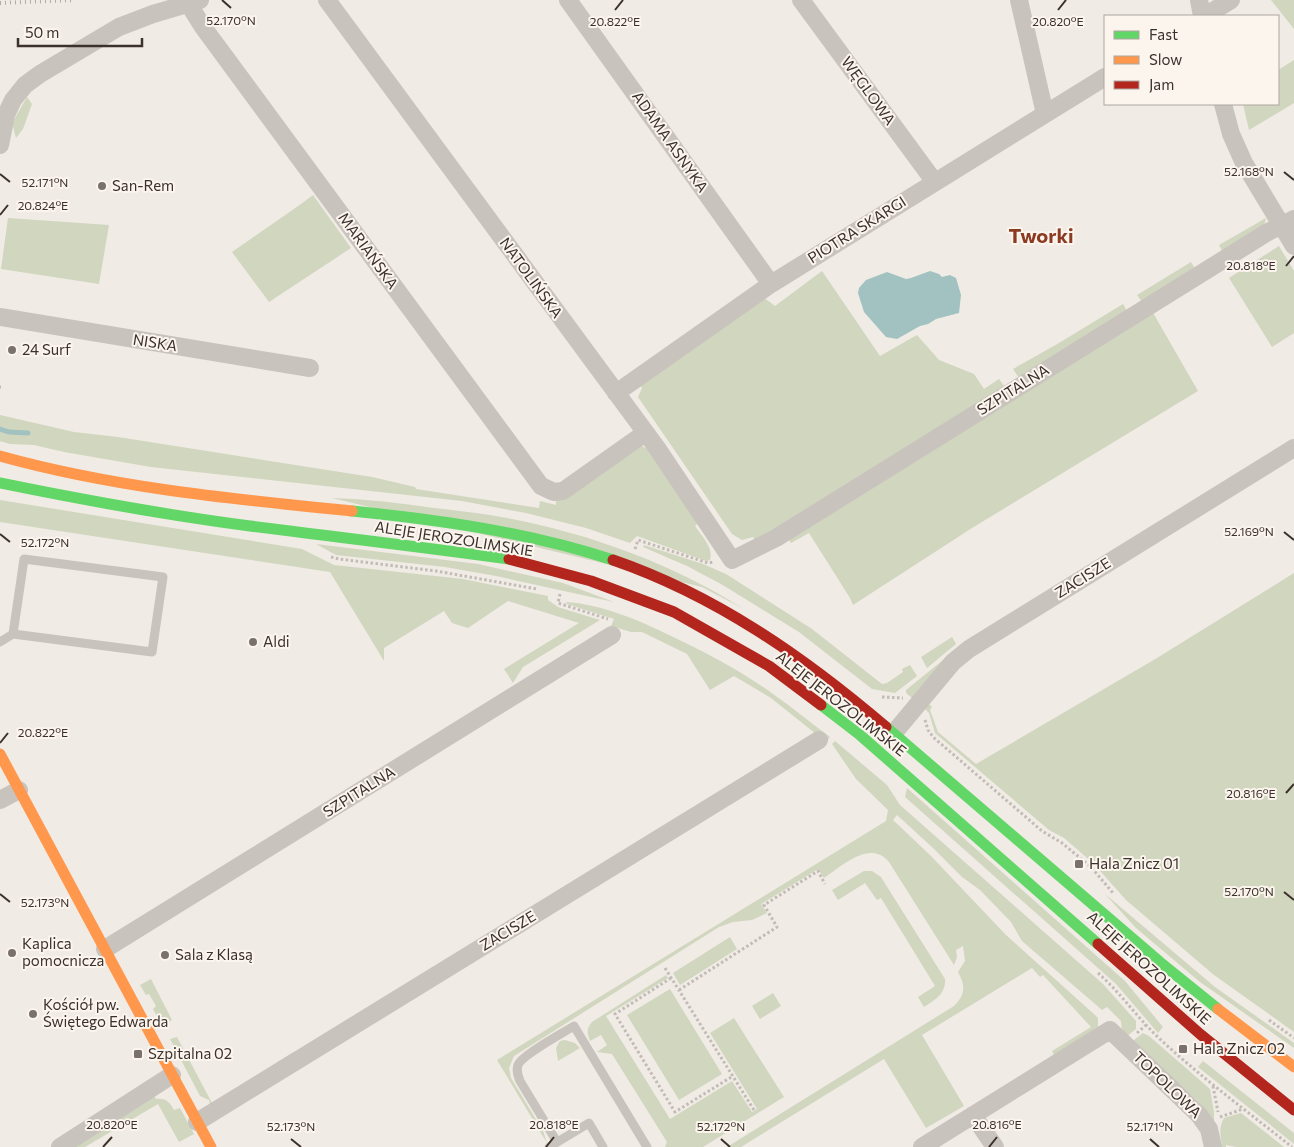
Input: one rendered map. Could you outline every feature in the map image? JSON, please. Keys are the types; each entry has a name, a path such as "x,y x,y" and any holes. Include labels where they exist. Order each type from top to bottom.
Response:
{"main road":[{"name":"ALEJE JEROZOLIMSKIE","path":"0,456 66,474 149,488 400,516 495,529 584,551 646,573 684,590 748,624 800,658 893,734 1168,969 1294,1067"},
{"name":"ALEJE JEROZOLIMSKIE","path":"0,483 79,500 248,526 411,545 512,560 592,581 674,612 769,666 860,735 1200,1034 1294,1110"},
{"path":"0,754 211,1147"}],"street":[{"name":"NATOLIŃSKA","path":"327,0 663,456 732,560"},
{"name":"ADAMA ASNYKA","path":"568,0 771,284"},
{"name":"WĘGLOWA","path":"801,0 934,182"},
{"path":"1019,0 1045,114"},
{"path":"1199,0 1204,15"},
{"path":"1206,15 1231,0"},
{"path":"0,145 6,115 13,100 25,85 119,27 195,1"},
{"name":"MARIAŃSKA","path":"195,1 193,10 203,27 533,476 544,488 554,492 563,491 645,433"},
{"name":"PIOTRA SKARGI","path":"616,393 771,284 1104,78"},
{"path":"1222,105 1236,148 1248,171 1288,222 1294,246"},
{"name":"SZPITALNA","path":"732,560 776,538 1268,232 1288,222"},
{"name":"NISKA","path":"0,317 310,368"},
{"name":"ZACISZE","path":"893,734 953,662 969,648 1294,448"},
{"name":"SZPITALNA","path":"105,949 612,635"},
{"name":"ZACISZE","path":"197,1122 819,740"},
{"path":"0,800 20,790"},
{"name":"TOPOLOWA","path":"974,1114 1110,1030 1200,1115 1209,1129 1214,1147"},
{"path":"60,1147 172,1075"},
{"path":"922,1147 974,1114 995,1147"}],"lane":[{"path":"0,642 13,634 152,652 163,577 24,559 13,634"},
{"path":"603,1147 589,1123 553,1145 517,1074 518,1066 524,1057 574,1026 647,1147"}],"path":[{"path":"635,550 638,540 708,564 710,563"},
{"path":"560,594 558,603 610,619 608,625 612,635"},
{"path":"923,715 928,730 933,737 1042,831 1062,843 1091,867 1116,898"},
{"path":"679,990 778,927 764,905 818,871 825,884"},
{"path":"1091,966 1112,986 1160,1040 1213,1085 1292,1147"},
{"path":"665,968 754,1110"},
{"path":"672,978 615,1014 670,1104 676,1112 733,1076"},
{"path":"1262,1016 1294,1038"},
{"path":"1213,1085 1219,1117 1243,1109"}],"green space":[{"path":"1271,0 1294,0 1294,29"},
{"path":"1294,60 1294,103 1249,130 1243,105 1279,105 1279,69"},
{"path":"27,97 32,104 23,129 16,138 12,123"},
{"path":"313,195 351,248 269,302 232,252"},
{"path":"8,218 109,225 99,284 1,269"},
{"path":"1266,218 1264,226 1223,253 1219,245"},
{"path":"1279,246 1294,271 1294,333 1272,347 1229,278"},
{"path":"1191,262 1196,270 1142,302 1137,295"},
{"path":"822,271 880,356 917,335 939,360 974,374 984,389 999,379 1007,390 756,542 753,537 742,540 732,534 638,397 642,388 639,384 763,297 775,306"},
{"path":"1123,304 1129,314 1021,381 1013,369"},
{"path":"1152,311 1198,391 972,528 853,605 809,533 791,543 787,536"},
{"path":"0,415 74,432 118,437 372,477 415,487 416,489 539,508 540,501 556,505 556,498 633,448 642,446 650,451 699,522 695,526 709,546 710,560 706,561 637,536 630,543 586,528 526,513 462,501 151,467 34,445 10,444 0,441"},
{"path":"332,498 358,499 476,513 556,529 622,549 654,562 685,576 744,609 702,587"},
{"path":"0,500 302,549 334,565 463,579 548,596 548,600 558,607 600,620 523,667 513,683 504,669 579,623 508,601 468,628 452,623 444,611 384,648 384,661 330,572 0,522"},
{"path":"316,544 478,564 563,583 614,602 496,576 445,567 336,555"},
{"path":"644,545 703,564 726,574 812,629 882,684 887,683 903,672 902,669 910,665 917,676 895,693 872,689 799,632 721,584 687,566 643,547"},
{"path":"1294,573 1294,1032 1214,975 1126,900 1093,863 1064,838 1049,830 935,733 929,713 924,708 928,703 932,707 930,710 938,732 976,764 1157,658"},
{"path":"566,602 579,603 618,613 694,647 760,685 830,737 826,742 771,698 734,676 710,690 687,654 642,632 631,632 611,626 614,619 567,604"},
{"path":"952,637 956,644 927,668 921,657"},
{"path":"948,656 912,698 906,693 906,690"},
{"path":"835,741 887,785 900,805 1103,984 1136,1021 1136,1029 1126,1037 1122,1032 1121,1021 1107,1007 1102,1010 1022,941 1011,922 980,890 962,877 897,815 893,820 931,856 1006,935 1098,1018 1098,1027 1055,1057 1052,1051 1091,1027 1043,975 1040,977 1032,968 922,1035 964,1106 926,1128 884,1059 741,1147 727,1147 954,1006 962,994 963,986 958,972 965,961 963,946 956,950 957,957 954,965 889,862 873,853 865,854 847,862 824,878 818,869 761,904 767,913 752,920 733,922 719,927 514,1056 509,1068 511,1078 543,1131 547,1143 497,1060 886,821 888,810 856,779 832,744"},
{"path":"907,788 1125,981 1163,1027 1158,1033 1116,984 905,797"},
{"path":"864,871 872,871 881,877 945,979 942,993 924,1007 918,997 935,986 881,898 877,900 865,883 838,900 832,890"},
{"path":"1105,894 1215,987 1294,1043 1294,1048 1200,982 1136,928"},
{"path":"730,937 737,949 680,985 673,973"},
{"path":"666,975 668,978 606,1016 670,1119 732,1081 752,1112 757,1109 710,1033 734,1018 784,1097 703,1147 665,1147 667,1142 612,1054 597,1052 607,1045 601,1035 590,1041 588,1036 588,1029 592,1022"},
{"path":"151,979 172,1020 162,1026 153,1009 156,1006 149,994 146,995 140,985"},
{"path":"670,989 722,1074 679,1100 627,1015"},
{"path":"773,993 781,1006 760,1019 752,1006"},
{"path":"1143,1033 1149,1036 1210,1089 1214,1121 1197,1100 1160,1070 1133,1044 1134,1040"},
{"path":"177,1037 212,1103 292,1053 294,1056 210,1105 209,1100 200,1096 170,1039"},
{"path":"565,1040 575,1043 580,1048 558,1061 556,1048 560,1041"},
{"path":"1203,1061 1294,1133 1294,1144 1198,1067"},
{"path":"154,1093 156,1099 167,1101 174,1110 180,1108 194,1134 179,1142 158,1104 85,1147 71,1147"},
{"path":"1241,1113 1284,1147 1236,1147 1226,1145 1226,1147 1222,1147 1220,1129 1224,1118"}],"water":[{"path":"930,271 942,277 950,275 956,278 961,295 959,313 936,319 897,339 886,337 864,312 858,293 859,288 866,280 887,272 906,279"}],"waterway":[{"path":"0,429 9,432 28,433"}],"railway":[{"path":"0,3 75,0"}],"traffic: fast":[{"path":"0,483 187,517 509,559"},
{"path":"352,511 484,528 549,542 613,560"},
{"path":"821,705 860,735 1098,944"},
{"path":"886,727 1161,963 1218,1009"}],"traffic: slow":[{"path":"0,456 87,476 175,491 352,511"},
{"path":"0,754 211,1147"},
{"path":"1218,1009 1294,1067"}],"traffic: jam":[{"path":"509,559 591,581 674,612 769,666 821,705"},
{"path":"613,560 651,574 687,591 757,630 823,676 886,727"},
{"path":"1098,944 1200,1034 1294,1110"}],"place":[{"name":"San-Rem","path":"102,186"},
{"name":"24 Surf","path":"12,350"},
{"name":"Aldi","path":"253,642"},
{"name":"Hala Znicz 01","path":"1079,864"},
{"name":"Kaplica pomocnicza","path":"12,953"},
{"name":"Sala z Klasą","path":"165,955"},
{"name":"Kościół pw. Świętego Edwarda","path":"33,1014"},
{"name":"Hala Znicz 02","path":"1183,1049"},
{"name":"Szpitalna 02","path":"138,1054"}],"district":[{"name":"Tworki","path":"1041,236"}]}
